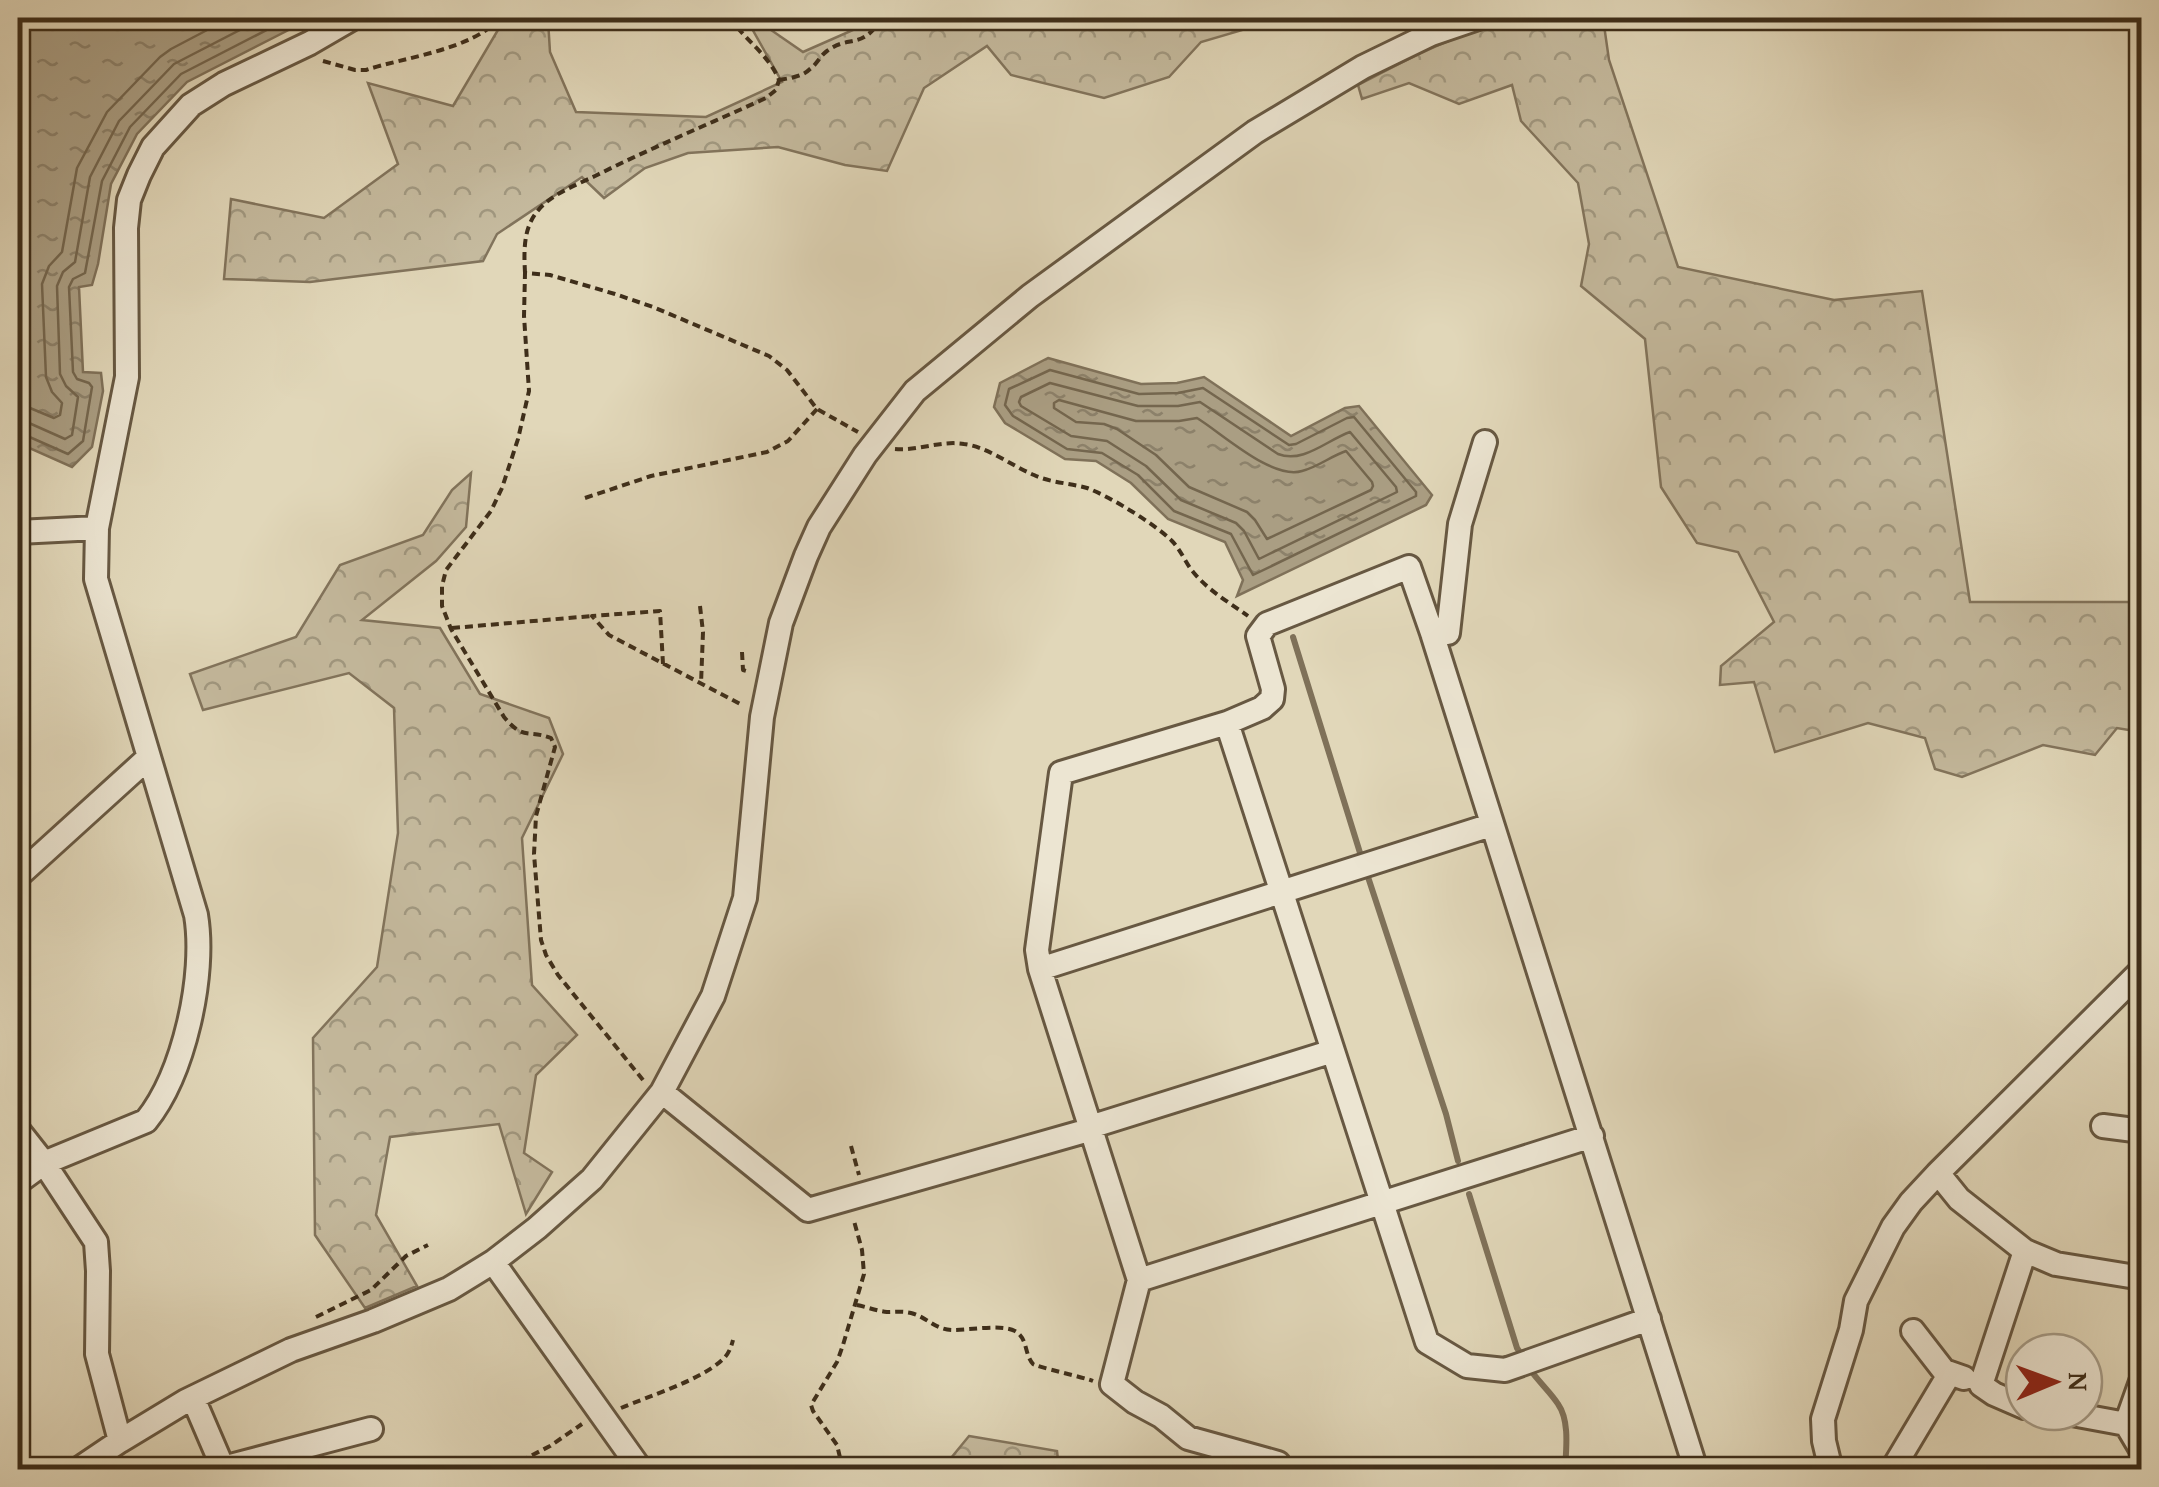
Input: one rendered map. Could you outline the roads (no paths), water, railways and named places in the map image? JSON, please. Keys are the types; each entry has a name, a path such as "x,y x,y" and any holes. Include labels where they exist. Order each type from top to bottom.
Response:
{"street":[{"path":"18,1182 44,1163 146,1121 170,1080 193,1006 201,942 96,579 97,528 127,377 129,200 154,147 191,105 352,18"},
{"path":"78,1470 193,1398 290,1350 448,1289 538,1228 592,1179 660,1094 714,996 744,898 762,717 781,623 819,527 876,441 915,391 1030,296 1255,132 1363,67 1431,34 1478,18"},
{"path":"1432,633 1448,633 1460,524 1485,442"},
{"path":"18,532 97,528"},
{"path":"1280,1470 1278,1463 1188,1438 1112,1384 1138,1280 1037,950 1061,773 1227,723 1262,708 1272,699 1273,689 1258,636 1268,624 1409,566 1696,1470"},
{"path":"1227,723 1427,1342 1467,1366 1505,1370 1649,1319"},
{"path":"18,876 148,758"},
{"path":"1040,969 1491,825"},
{"path":"1831,1470 1822,1419 1851,1330 1856,1300 1893,1227 1938,1173 2142,970"},
{"path":"660,1094 808,1210 1082,1132 1090,1126 1333,1051"},
{"path":"2103,1126 2142,1131"},
{"path":"18,1130 96,1242 97,1354 120,1441"},
{"path":"1138,1280 1592,1136"},
{"path":"1938,1173 1959,1199 2025,1252 2056,1264 2142,1278"},
{"path":"1981,1385 2025,1252"},
{"path":"493,1262 640,1470"},
{"path":"1912,1331 1944,1371 2004,1398"},
{"path":"1892,1470 1950,1373"},
{"path":"2126,1424 2142,1379"},
{"path":"193,1398 223,1468 371,1429"},
{"path":"2104,1420 2126,1424 2142,1451"}],"water":[{"path":"18,18 312,18 187,82 137,134 111,184 92,285 79,287 83,372 101,373 103,391 92,447 72,467 18,443"},
{"path":"1048,358 1141,384 1204,377 1291,436 1345,408 1359,406 1432,495 1426,505 1237,596 1243,580 1225,542 1168,519 1131,483 1096,461 1065,459 1005,423 994,407 1000,383"}],"waterway":[{"path":"1293,637 1361,856"},
{"path":"1368,877 1458,1161"},
{"path":"1469,1194 1523,1357"},
{"path":"1532,1372 1562,1411 1565,1470"}]}
